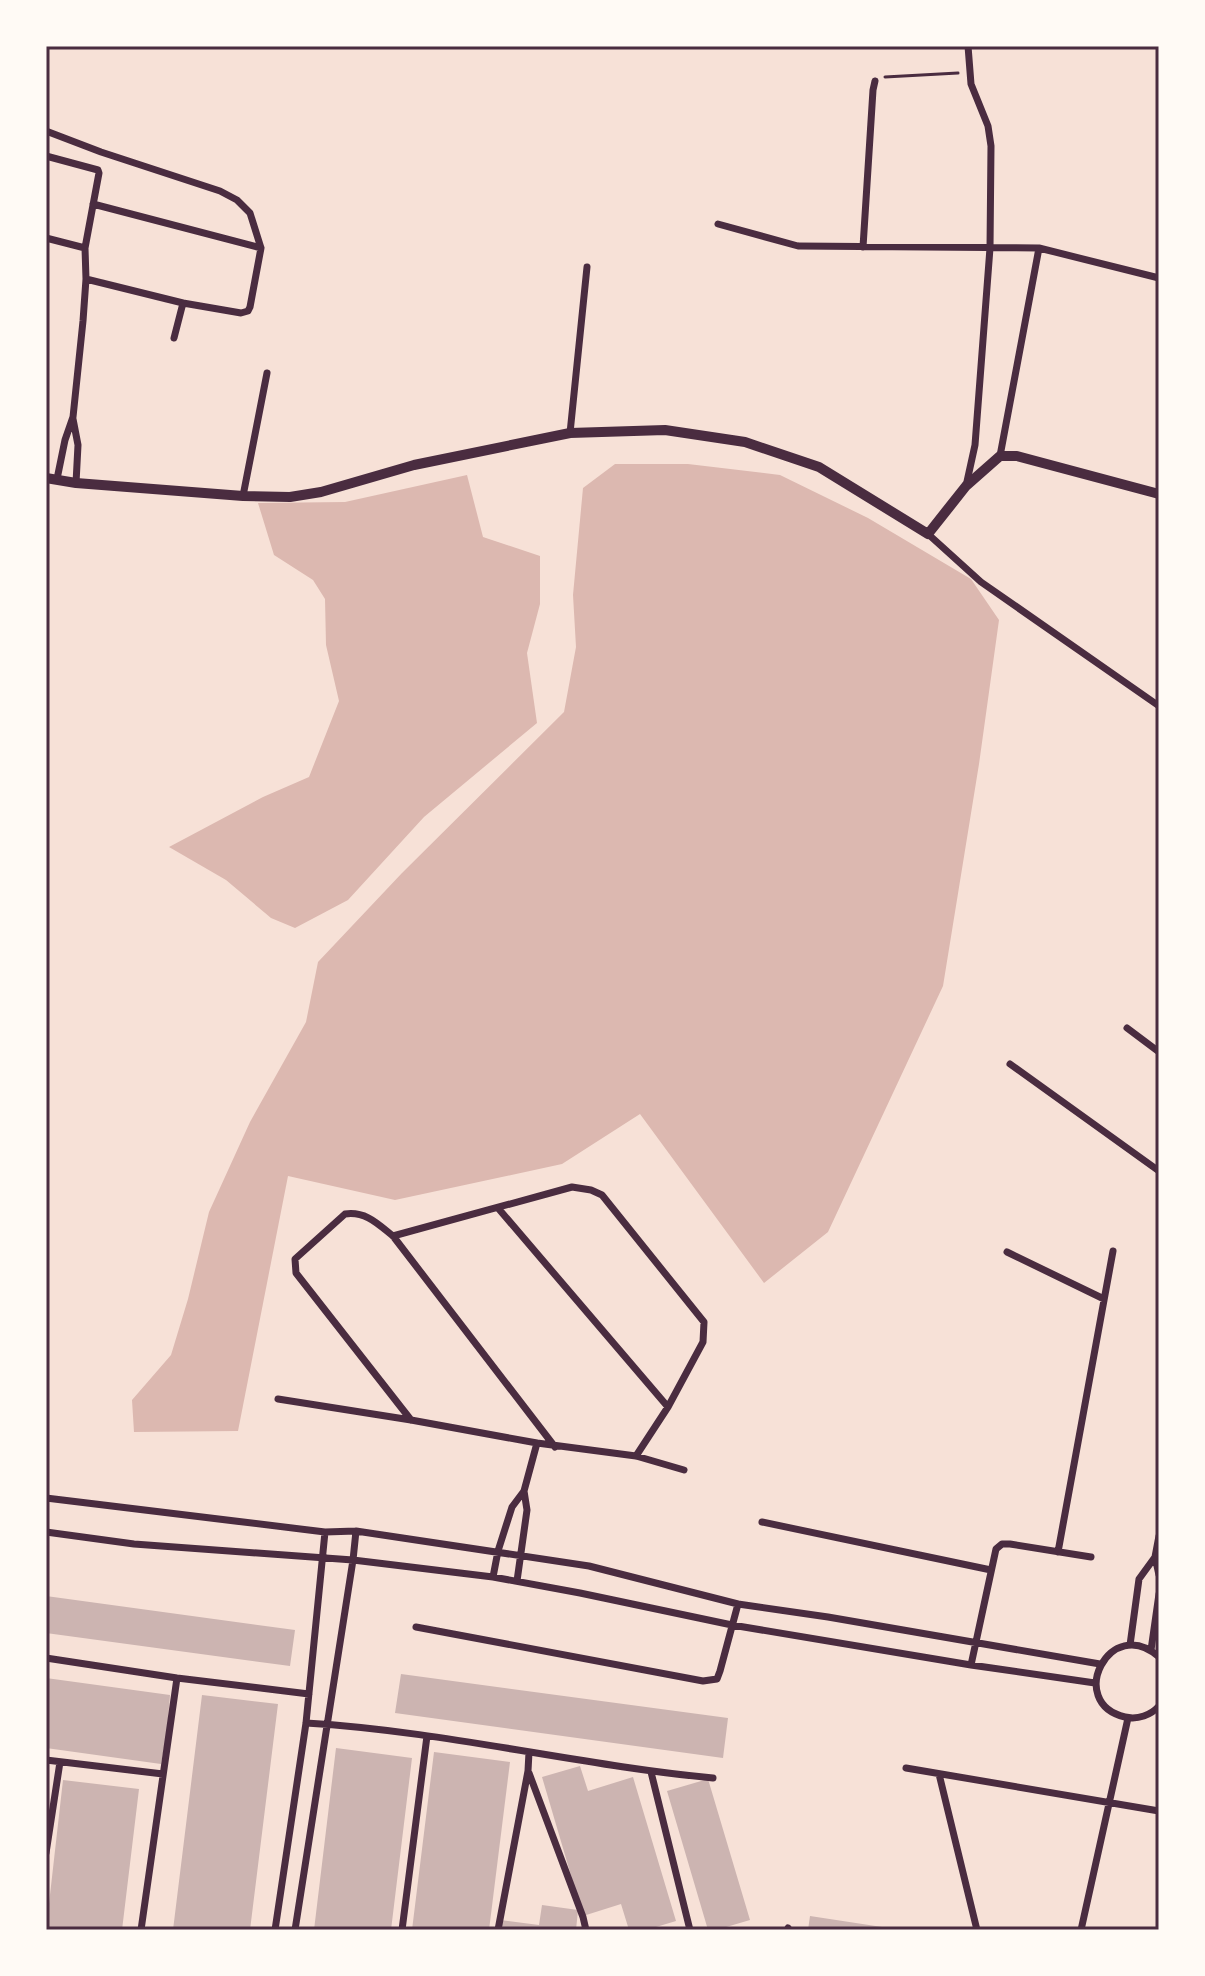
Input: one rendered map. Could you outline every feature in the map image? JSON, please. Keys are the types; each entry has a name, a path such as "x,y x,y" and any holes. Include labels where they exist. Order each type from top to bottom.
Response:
{"main road":[{"path":"52,479 243,496 290,497 321,492 414,465 570,433 665,430 745,442 819,467 928,534 966,486 1000,456 1017,456 1159,494"}],"street":[{"path":"966,486 975,445 990,248 991,146 988,126 971,84 968,46"},
{"path":"863,247 875,81"},
{"path":"46,131 220,191 237,200 250,213 261,248 250,307 241,313 183,303 86,279"},
{"path":"52,479 73,417 86,279 85,248 101,152"},
{"path":"46,156 98,170"},
{"path":"93,204 261,248"},
{"path":"718,224 798,246 818,248 1039,248 1159,278"},
{"path":"46,238 85,248"},
{"path":"1000,456 1039,248"},
{"path":"570,433 587,267"},
{"path":"174,338 183,303"},
{"path":"243,496 267,373"},
{"path":"73,417 78,445 76,483"},
{"path":"928,534 981,582 1159,706"},
{"path":"1127,1028 1159,1052"},
{"path":"1010,1064 1159,1171"},
{"path":"393,1236 572,1187 602,1195 704,1322 703,1342 668,1407 636,1456"},
{"path":"498,1208 668,1407"},
{"path":"411,1420 296,1273 295,1259 345,1214 368,1216 393,1236 555,1447"},
{"path":"1058,1552 1113,1251"},
{"path":"1007,1252 1104,1299"},
{"path":"278,1399 555,1447 636,1456 684,1470"},
{"path":"493,1577 512,1507 524,1491 537,1443"},
{"path":"517,1581 527,1510 524,1491"},
{"path":"46,1498 325,1532 356,1531 498,1551 589,1566 738,1604 1100,1664"},
{"path":"762,1522 991,1570"},
{"path":"295,1930 356,1531"},
{"path":"46,1532 134,1544 353,1560 493,1577 732,1625 1095,1683"},
{"path":"275,1930 306,1723 325,1532"},
{"path":"1159,1536 1155,1557 1159,1575"},
{"path":"971,1665 996,1549 1002,1544 1010,1544 1091,1557"},
{"path":"1130,1645 1139,1579 1155,1557"},
{"path":"1151,1650 1159,1594"},
{"path":"416,1627 703,1681 717,1679 738,1604"},
{"path":"1159,1657 1151,1650 1130,1645 1113,1650 1100,1664 1095,1683 1100,1700 1112,1712 1128,1718 1142,1717 1159,1706"},
{"path":"46,1658 309,1694"},
{"path":"141,1930 177,1678"},
{"path":"1081,1930 1128,1718"},
{"path":"306,1723 427,1736 651,1772 713,1778"},
{"path":"402,1930 427,1736"},
{"path":"498,1930 529,1752"},
{"path":"46,1760 163,1774"},
{"path":"46,1853 49,1814 60,1762"},
{"path":"906,1768 1159,1811"},
{"path":"528,1771 586,1930"},
{"path":"651,1772 690,1930"},
{"path":"939,1774 977,1930"}],"path":[{"path":"875,81 881,77 969,72"}],"shaded area":[{"path":"615,464 688,464 780,475 868,518 971,579 999,620 943,986 828,1232 764,1283 640,1114 562,1164 395,1200 288,1176 238,1431 134,1432 132,1400 171,1355 209,1212 250,1122 306,1022 318,962 402,873 564,712 576,647 573,595 583,488"},
{"path":"467,475 483,537 540,556 540,604 527,653 537,723 424,817 348,900 295,928 271,918 226,880 169,847 263,797 309,777 339,701 326,645 325,599 313,580 274,555 258,503 345,502"}],"building":[{"path":"46,1596 295,1630 290,1666 46,1633"},
{"path":"401,1674 728,1718 723,1758 395,1713"},
{"path":"46,1678 170,1695 161,1764 46,1748"},
{"path":"202,1695 278,1704 250,1930 173,1930"},
{"path":"336,1748 412,1758 391,1930 314,1930"},
{"path":"434,1752 510,1762 489,1930 412,1930"},
{"path":"580,1766 588,1791 633,1777 676,1921 646,1930 629,1930 621,1904 583,1916 542,1777"},
{"path":"708,1779 750,1920 716,1930 708,1930 667,1791"},
{"path":"63,1780 139,1789 122,1930 46,1930"},
{"path":"542,1905 578,1910 576,1930 499,1930 500,1920 539,1925"},
{"path":"810,1916 882,1927 882,1930 808,1930"}]}
